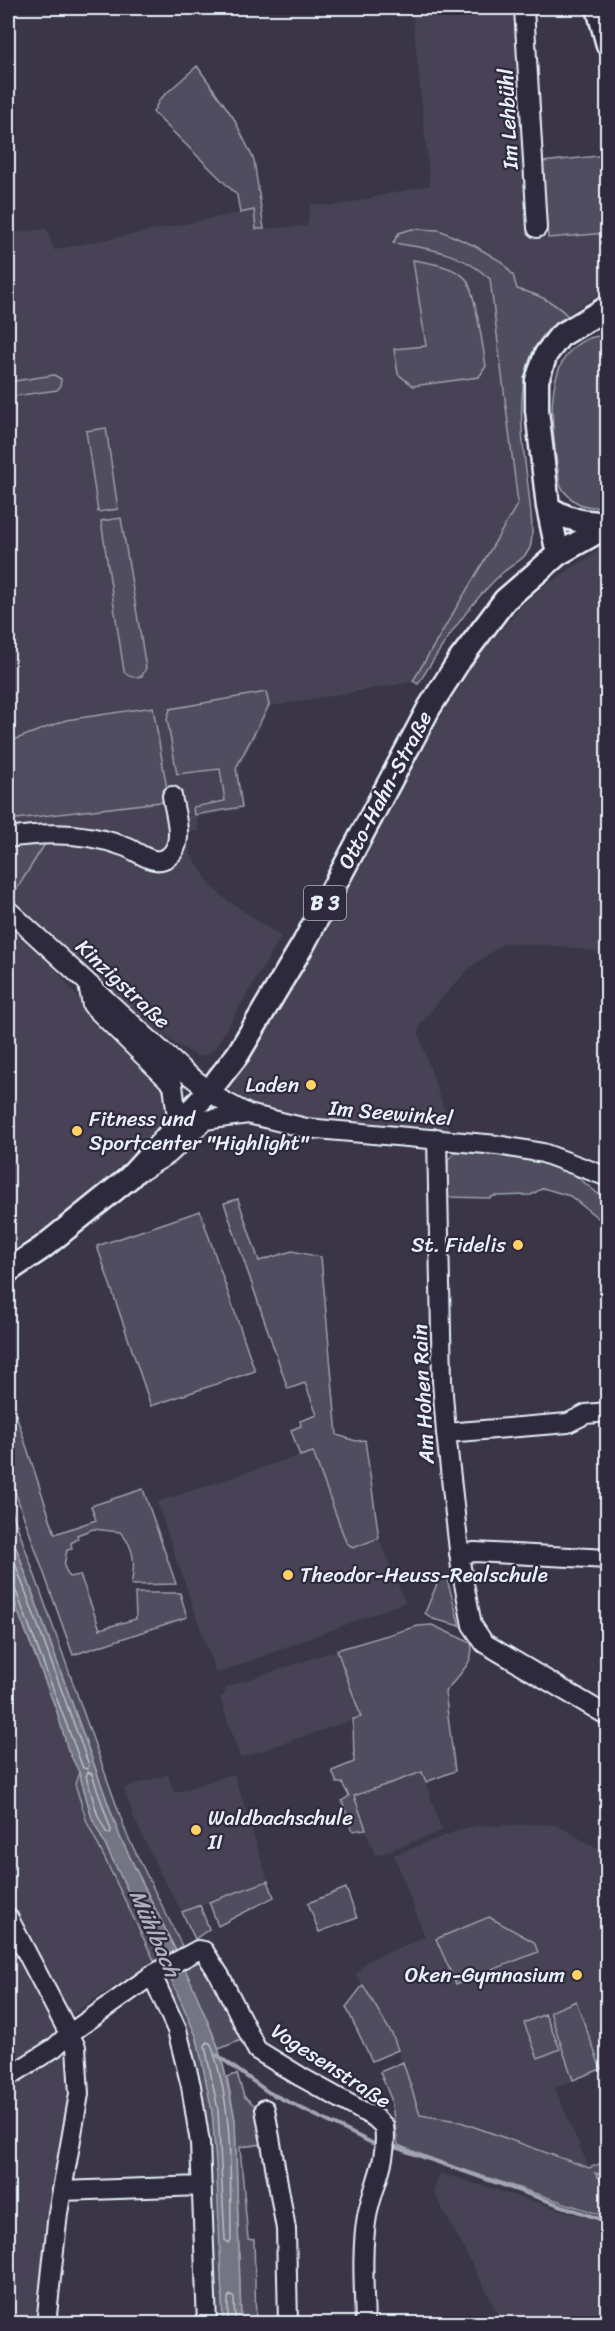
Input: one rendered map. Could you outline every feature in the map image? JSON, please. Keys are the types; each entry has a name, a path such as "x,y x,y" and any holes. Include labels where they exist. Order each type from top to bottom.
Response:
{"main road":[{"path":"598,8 608,45"},
{"path":"558,554 548,507 537,410 537,380 546,354 560,336 604,313"},
{"path":"548,507 563,517 577,521 608,524"},
{"name":"B 3","path":"558,554 608,524"},
{"name":"Otto-Hahn-Straße","path":"8,1271 42,1248 129,1178 209,1091 238,1054 303,943 429,708 459,661 505,600 558,554"}],"street":[{"name":"Im Lehbühl","path":"524,8 537,228"},
{"path":"8,838 49,835 79,837 124,846 155,861 162,860 169,856 178,844 172,796"},
{"name":"Kinzigstraße","path":"8,910 185,1072 209,1091"},
{"path":"88,984 92,1005 173,1085 178,1125"},
{"name":"Im Seewinkel","path":"209,1091 248,1114 306,1128 497,1145 543,1153 608,1177"},
{"path":"129,1178 169,1154 205,1120 248,1114"},
{"name":"Am Hohen Rain","path":"437,1138 442,1381 459,1554 472,1625 484,1643 608,1716"},
{"name":"Im Seewinkel","path":"575,1166 608,1191"},
{"path":"446,1433 568,1423 586,1414 608,1412"},
{"path":"459,1554 475,1552 608,1559"},
{"path":"8,1917 76,2047 79,2094 62,2191 46,2324"},
{"name":"Vogesenstraße","path":"8,2077 54,2048 69,2034 156,1972 198,1950 208,1954 257,2050 301,2078 375,2118 384,2126 384,2160 367,2216 364,2257 365,2324"},
{"path":"156,1972 177,2030 191,2086 200,2143 207,2324"},
{"path":"265,2109 286,2229 288,2324"},
{"path":"62,2191 202,2186"}],"shaded area":[{"path":"412,8 516,8 533,239 607,233 607,286 603,292 555,322 543,333 533,353 526,368 521,401 525,459 518,503 412,682 271,706 239,768 242,809 196,817 198,831 187,832 190,853 210,884 223,897 281,937 215,1048 205,1056 197,1056 174,1043 139,1017 94,980 8,901 8,233 47,229 54,250 254,210 257,229 307,226 311,204 334,206 430,185"},
{"path":"197,66 233,117 254,160 264,229 256,229 254,210 240,213 237,195 153,112 160,99"},
{"path":"607,155 607,233 548,238 542,162"},
{"path":"412,229 439,230 475,246 502,262 513,275 517,289 544,299 557,306 568,316 548,330 534,349 526,371 522,395 522,421 532,525 529,549 523,558 488,587 466,613 418,684 413,681 518,503 490,279 469,263 445,253 393,243 399,233"},
{"path":"413,260 448,268 466,279 481,333 486,366 479,377 413,386 398,374 394,349 426,346"},
{"path":"607,336 607,505 592,507 574,501 560,485 553,432 553,394 556,377 563,361 573,348 588,338"},
{"path":"54,375 61,379 57,390 8,397 8,382"},
{"path":"106,428 118,509 98,512 86,431"},
{"path":"121,518 146,668 142,676 137,677 130,676 124,671 101,521"},
{"path":"607,545 607,953 559,946 504,943 471,967 440,1000 420,1025 419,1034 444,1110 449,1133 322,1122 277,1115 257,1108 230,1089 275,1017 406,777 471,665 524,603 543,587"},
{"path":"266,692 269,705 236,768 242,807 194,815 193,807 225,801 220,769 177,774 167,719 170,709"},
{"path":"153,707 169,801 8,820 8,742 66,720"},
{"path":"33,842 45,844 11,898 8,895 8,847"},
{"path":"8,920 45,955 77,997 168,1086 169,1109 156,1132 86,1198 8,1254"},
{"path":"458,1151 519,1156 566,1168 607,1201 607,1225 570,1196 543,1188 531,1195 490,1198 447,1197 448,1159"},
{"path":"238,1199 259,1261 292,1251 321,1257 337,1435 356,1441 365,1440 379,1538 353,1548 346,1542 313,1452 300,1456 291,1430 301,1426 300,1421 317,1415 305,1383 288,1389 224,1203"},
{"path":"200,1211 255,1371 151,1406 97,1246"},
{"path":"8,1390 55,1534 96,1520 91,1506 143,1489 176,1584 131,1585 132,1551 120,1532 93,1529 77,1535 78,1539 71,1543 72,1549 67,1550 64,1566 69,1577 80,1575 100,1629 136,1619 135,1593 180,1593 187,1617 73,1655 8,1472"},
{"name":"Theodor-Heuss-Realschule","path":"313,1451 353,1548 379,1538 405,1602 216,1674 157,1502"},
{"path":"8,1500 127,1835 182,1946 176,1951 120,1837 8,1525"},
{"path":"439,1579 447,1579 460,1626 433,1619 425,1613"},
{"path":"8,1586 57,1712 68,1750 79,1772 75,1784 87,1822 155,1962 94,1999 56,2027 65,2057 71,2066 38,2324 8,2323"},
{"path":"432,1625 471,1643 471,1657 468,1663 445,1692 455,1771 426,1782 422,1772 354,1796 366,1829 353,1831 342,1801 349,1796 342,1783 337,1783 332,1771 354,1762 353,1719 361,1717 337,1650 418,1626"},
{"path":"337,1650 361,1717 240,1758 220,1698 224,1695 226,1687"},
{"path":"79,1772 92,1818 161,1957 155,1962 87,1822 75,1784"},
{"path":"422,1772 442,1831 375,1856 353,1795"},
{"name":"Waldbachschule II","path":"168,1774 174,1793 234,1774 268,1881 182,1912 160,1873 133,1816 124,1788"},
{"path":"556,1825 599,1850 608,1861 607,2066 555,2088 589,2168 458,2121 420,2114 393,2036 356,1974 367,1961 425,1937 394,1855 462,1829 477,1826"},
{"path":"268,1881 274,1897 218,1926 209,1902"},
{"path":"346,1888 357,1918 319,1932 308,1903"},
{"path":"200,1905 209,1929 195,1939 182,1912"},
{"path":"489,1917 534,1942 538,1952 456,1984 436,1939"},
{"path":"197,1961 203,1961 241,2040 219,2049 185,1969"},
{"path":"170,1976 194,2031 211,2109 216,2144 223,2323 215,2323 196,2073 189,2038 164,1984"},
{"path":"363,1985 393,2036 398,2050 372,2061 346,2007"},
{"path":"576,2001 601,2069 573,2080 550,2012"},
{"path":"545,2014 560,2049 538,2058 524,2023"},
{"path":"403,2062 420,2115 458,2121 589,2168 607,2161 607,2176 595,2173 607,2188 607,2217 437,2161 398,2145 391,2099 380,2072"},
{"path":"237,2074 244,2096 255,2106 264,2144 240,2147 248,2239 254,2240 256,2323 241,2323 235,2120 227,2077"},
{"path":"440,2173 607,2224 607,2319 500,2323 500,2317 433,2191"}],"water":[{"name":"Mühlbach","path":"8,1525 120,1837 192,1984 217,2044 235,2120 241,2323 223,2323 212,2111 197,2038 170,1976 92,1818 79,1772 68,1750 57,1712 8,1586"}],"waterway":[{"path":"217,2055 268,2092 372,2143"},
{"path":"395,2147 608,2222"}],"place":[{"name":"Laden","path":"311,1085"},
{"name":"Fitness und Sportcenter \"Highlight\"","path":"77,1131"},
{"name":"St. Fidelis","path":"518,1245"},
{"name":"Theodor-Heuss-Realschule","path":"288,1575"},
{"name":"Waldbachschule II","path":"196,1830"},
{"name":"Oken-Gymnasium","path":"577,1975"}]}
